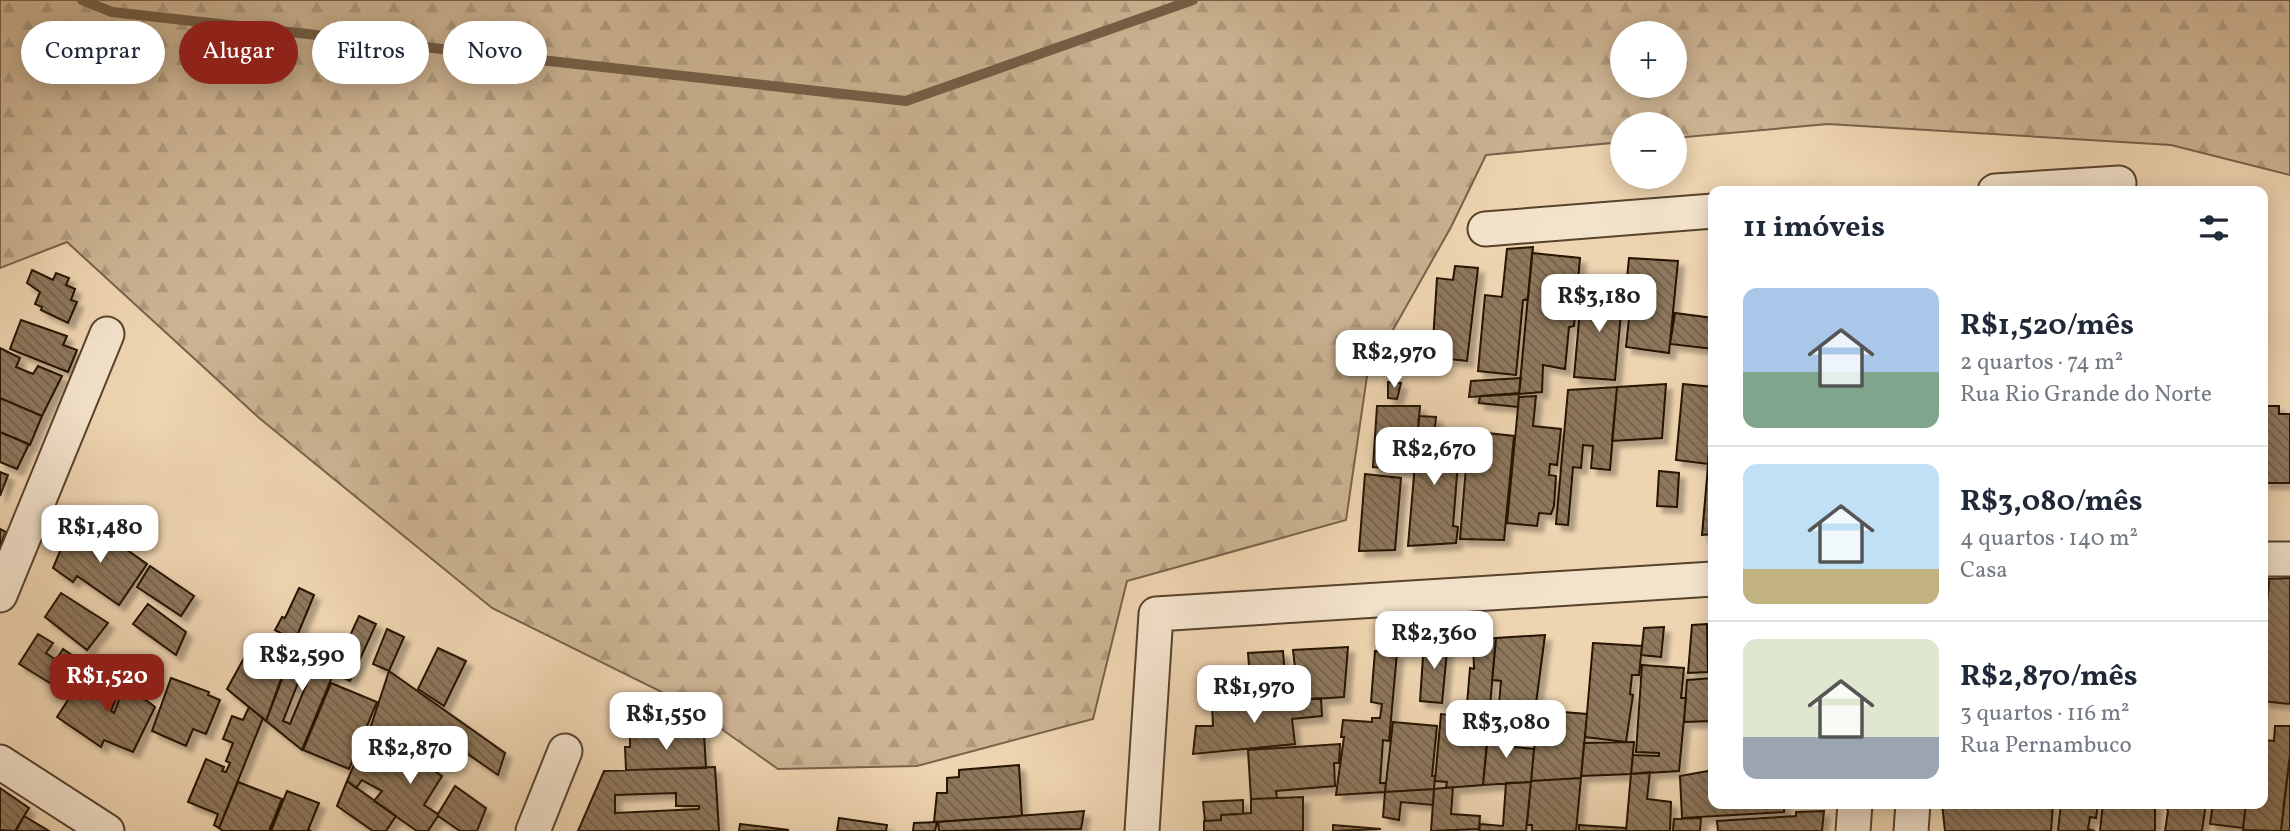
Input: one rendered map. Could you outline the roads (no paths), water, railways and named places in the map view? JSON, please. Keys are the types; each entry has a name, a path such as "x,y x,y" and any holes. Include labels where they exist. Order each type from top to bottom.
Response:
{"street":[{"path":"2072,186 2119,183"},
{"path":"1485,229 1708,211"},
{"path":"0,596 107,334"},
{"path":"2268,559 2290,559"},
{"path":"1142,831 1156,614 1708,579"},
{"path":"533,831 565,751"},
{"path":"0,762 107,831"},
{"path":"1853,831 1854,809"},
{"path":"1911,831 1913,809"}],"waterway":[{"path":"82,0 112,12 906,101 1193,0"}]}
